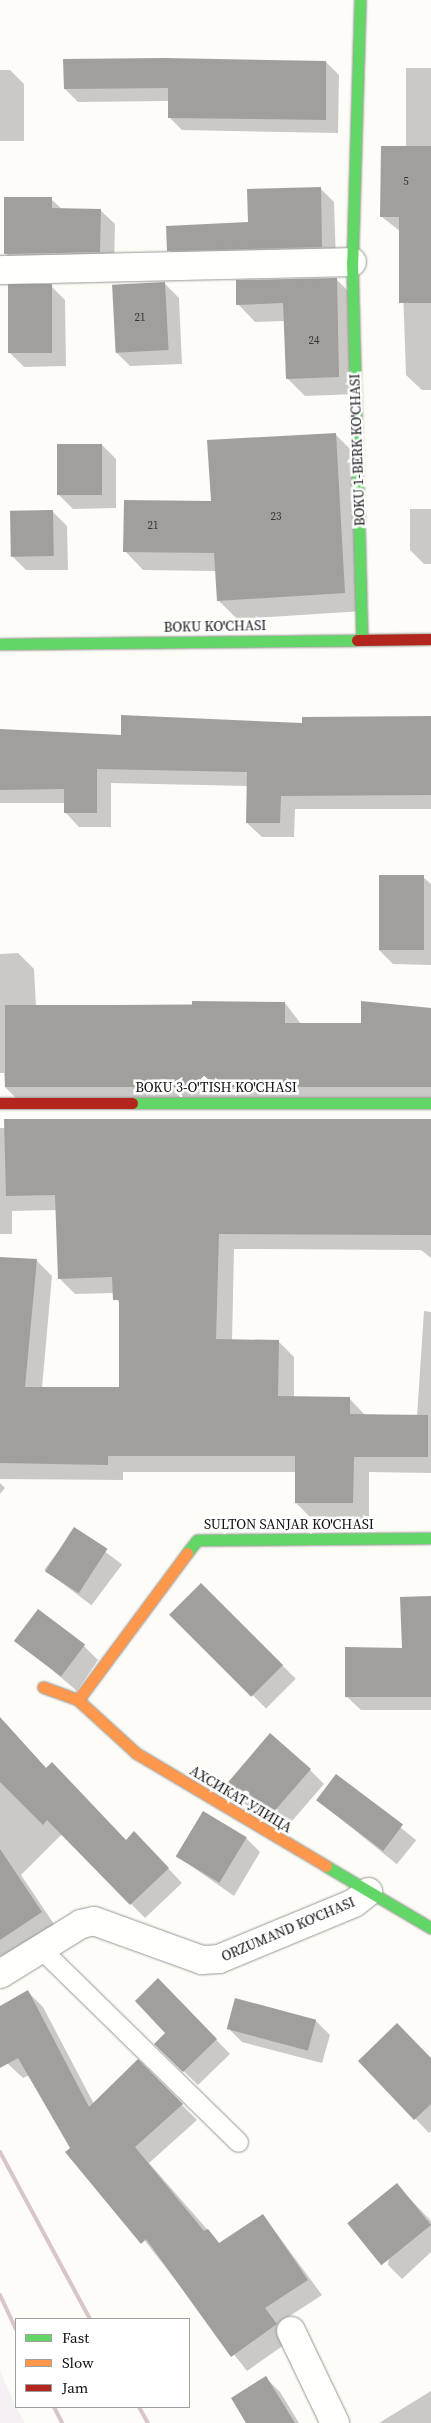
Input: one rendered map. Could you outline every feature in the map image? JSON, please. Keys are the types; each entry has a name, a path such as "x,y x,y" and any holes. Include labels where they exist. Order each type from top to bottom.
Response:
{"street":[{"name":"BOKU 1-BERK KO'CHASI","path":"360,0 352,262 362,638"},
{"path":"0,270 352,262"},
{"name":"BOKU KO'CHASI","path":"0,644 362,638 431,639"},
{"name":"BOKU 3-O'TISH KO'CHASI","path":"0,1102 431,1102"},
{"name":"SULTON SANJAR KO'CHASI","path":"78,1700 197,1540 431,1538"},
{"name":"АХСИКАТ УЛИЦА","path":"43,1687 78,1700 136,1753 431,1928"},
{"name":"ORZUMAND KO'CHASI","path":"0,1974 80,1924 94,1921 202,1960 219,1959 354,1903 368,1892"},
{"path":"291,2331 335,2423"}],"lane":[{"path":"40,1948 238,2142"}],"shaded area":[{"path":"0,2371 15,2408 25,2423 0,2423"}],"building":[{"path":"164,58 326,61 326,120 168,118 168,88 64,89 63,59"},
{"path":"381,146 431,146 431,303 399,303 399,217 380,217"},
{"path":"321,187 322,247 167,251 166,226 248,222 247,189"},
{"path":"4,197 52,197 52,208 101,209 100,252 4,254"},
{"path":"337,278 339,377 286,379 283,303 236,305 236,280"},
{"path":"165,282 169,350 116,353 112,285"},
{"path":"8,284 52,284 52,353 8,353"},
{"path":"336,433 345,593 217,601 214,553 123,552 124,500 211,501 207,440"},
{"path":"57,444 102,444 102,495 57,495"},
{"path":"53,510 54,556 11,557 10,511"},
{"path":"121,715 302,723 302,717 431,716 431,795 281,796 280,823 246,823 247,772 97,769 97,813 64,813 64,789 0,790 0,729 121,735"},
{"path":"379,875 424,875 424,950 379,950"},
{"path":"192,1001 285,1002 285,1023 361,1023 361,1001 431,1008 431,1087 5,1087 5,1005 192,1005"},
{"path":"4,1119 431,1119 431,1235 219,1234 216,1339 279,1340 278,1396 350,1397 350,1414 428,1415 428,1457 354,1457 353,1503 295,1503 295,1456 108,1456 108,1465 0,1463 0,1257 37,1259 25,1387 119,1387 119,1300 113,1300 112,1277 58,1279 55,1195 6,1196"},
{"path":"74,1527 108,1549 79,1593 45,1571"},
{"path":"201,1583 283,1665 251,1697 169,1615"},
{"path":"431,1596 431,1697 345,1697 345,1647 402,1648 400,1597"},
{"path":"38,1609 85,1645 61,1676 14,1641"},
{"path":"0,1717 46,1768 52,1762 126,1840 134,1831 169,1868 130,1905 47,1820 43,1825 0,1782"},
{"path":"270,1733 311,1769 271,1815 224,1787"},
{"path":"336,1774 403,1825 383,1851 316,1800"},
{"path":"203,1811 247,1837 219,1883 176,1856"},
{"path":"0,1849 42,1912 0,1940"},
{"path":"158,1978 217,2039 183,2072 154,2044 165,2033 135,2001"},
{"path":"28,1990 89,2107 138,2059 183,2104 135,2147 204,2231 208,2229 219,2243 263,2214 308,2280 265,2308 277,2324 231,2357 146,2239 141,2244 65,2152 70,2148 18,2058 0,2068 0,2006"},
{"path":"235,1998 316,2020 308,2051 227,2029"},
{"path":"397,2023 431,2058 431,2104 414,2120 358,2061"},
{"path":"397,2183 431,2225 381,2265 347,2223"},
{"path":"266,2376 295,2423 246,2423 231,2398"}],"railway":[{"path":"0,2152 89,2318"},
{"path":"0,2295 15,2327"},
{"path":"54,2408 62,2423"},
{"path":"140,2408 148,2423"}],"traffic: fast":[{"path":"360,0 352,262 362,638"},
{"path":"0,644 357,640"},
{"path":"132,1103 431,1103"},
{"path":"187,1553 197,1540 431,1538"},
{"path":"326,1866 431,1928"}],"traffic: slow":[{"path":"78,1700 187,1553"},
{"path":"43,1687 78,1700 136,1753 326,1866"}],"traffic: jam":[{"path":"357,640 431,639"},
{"path":"0,1103 132,1103"}]}
